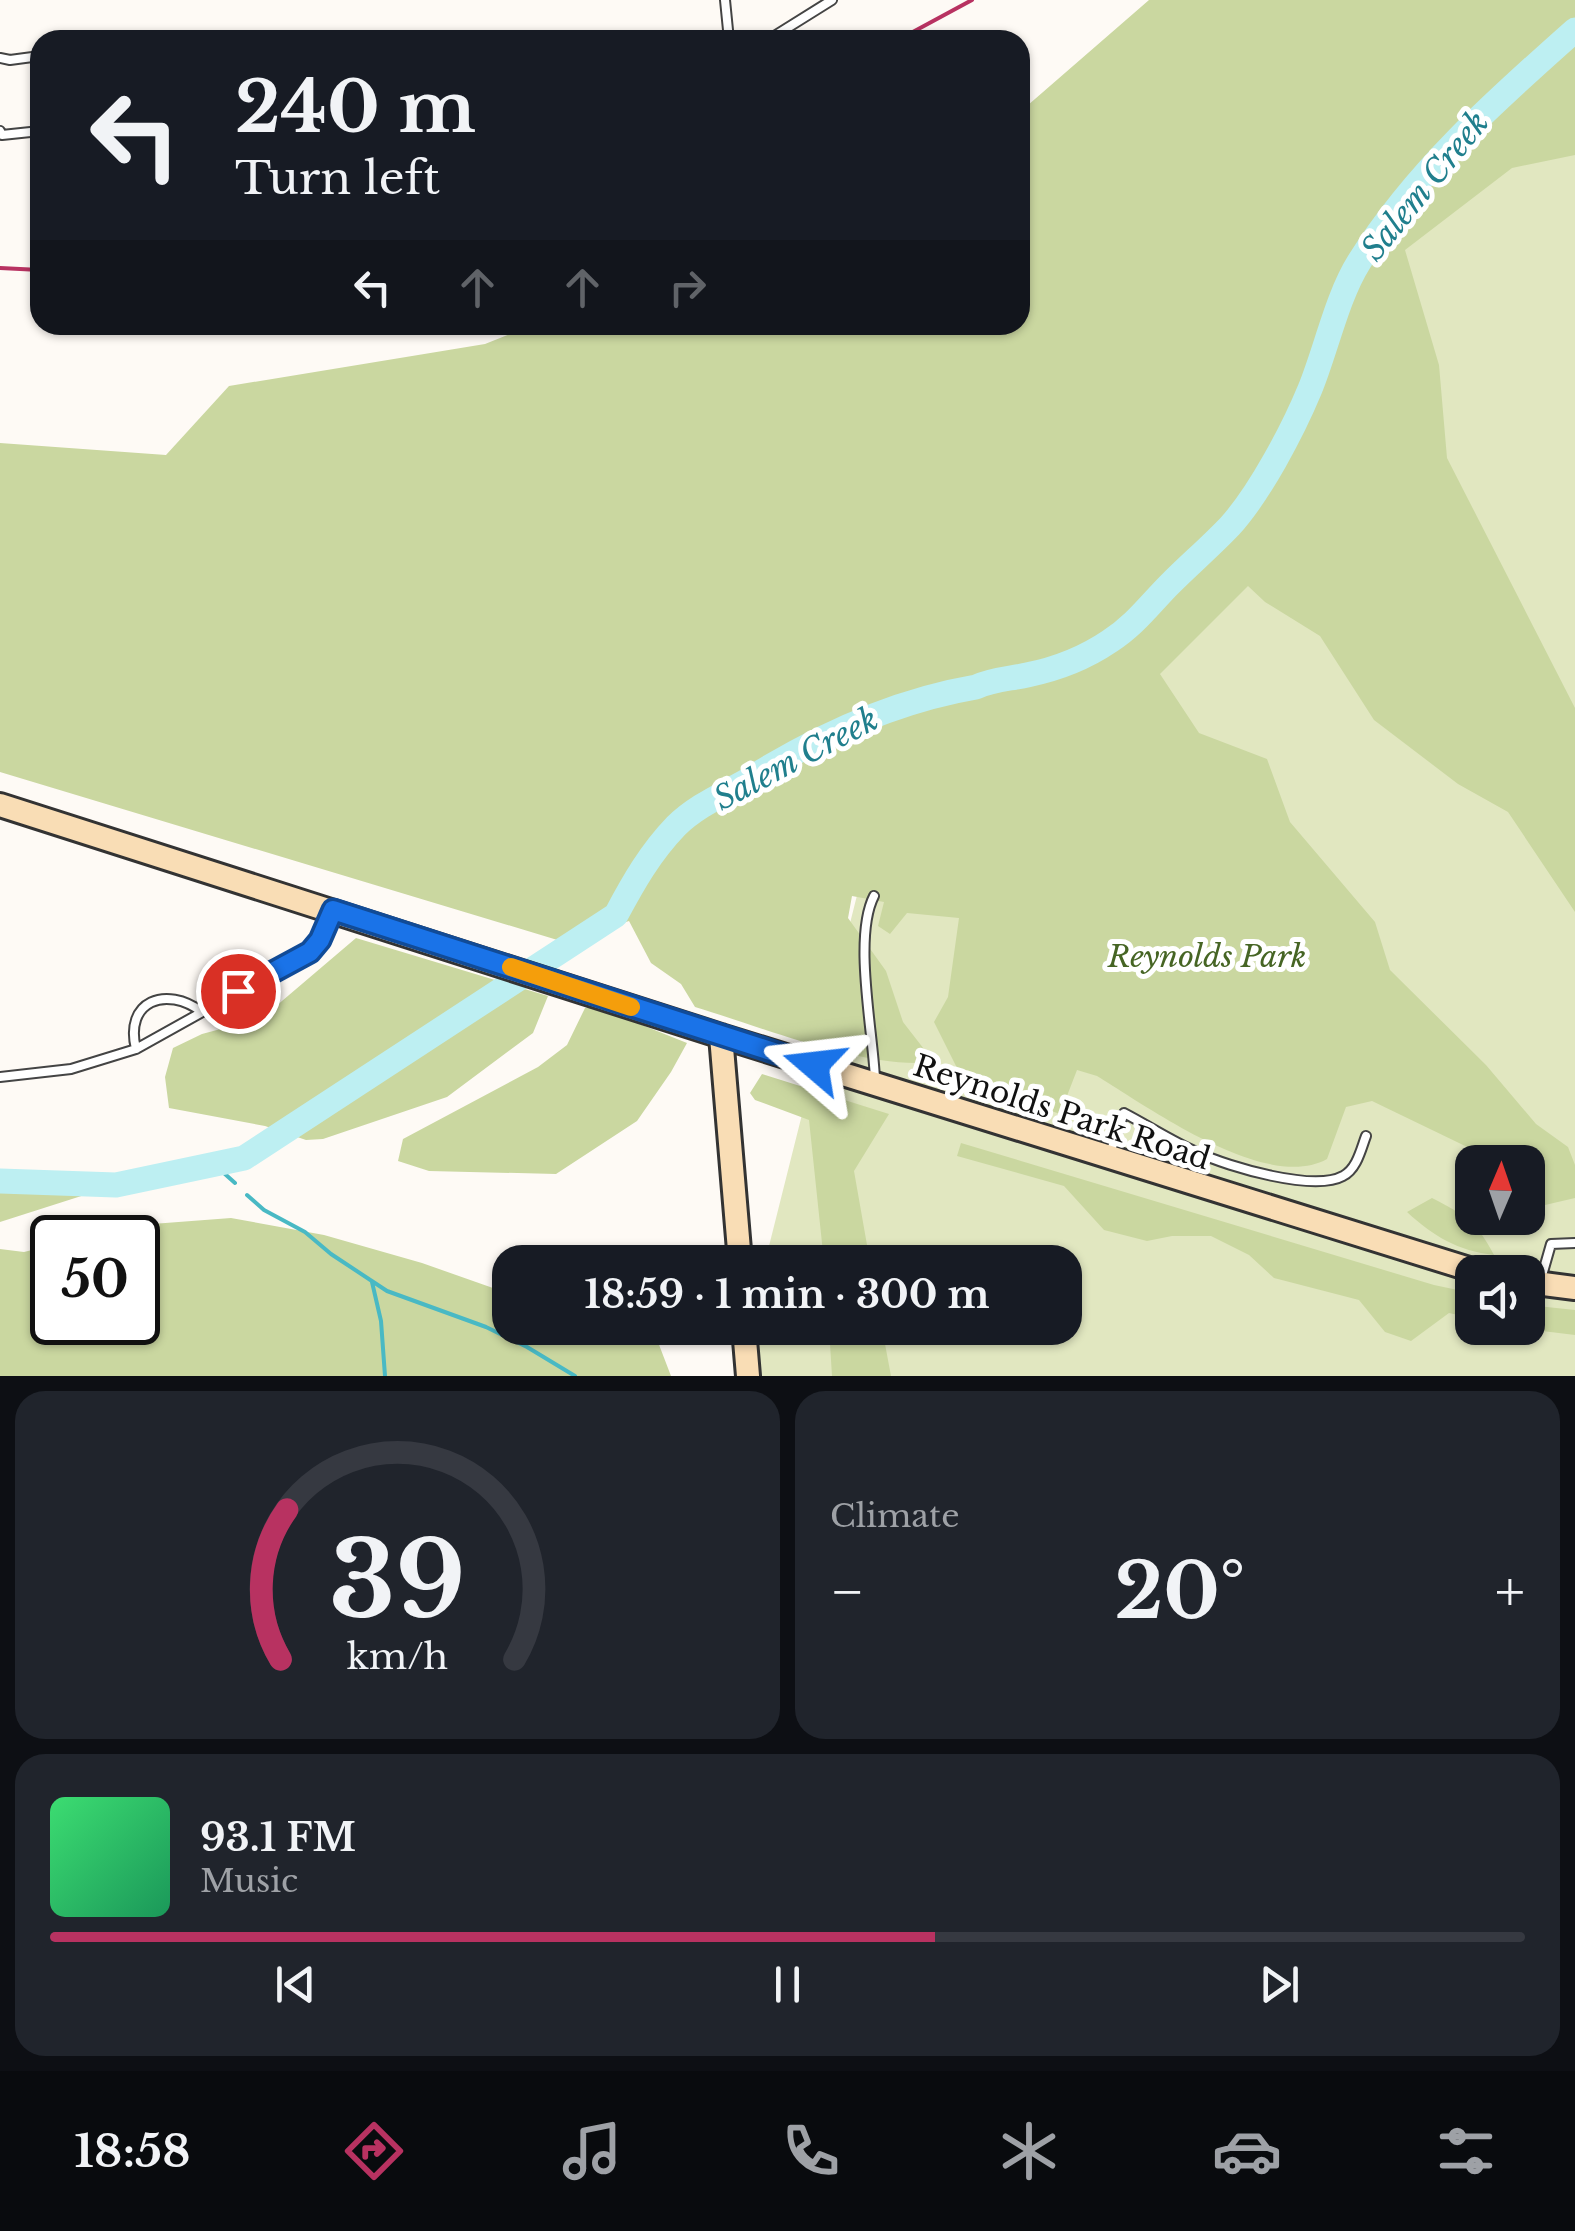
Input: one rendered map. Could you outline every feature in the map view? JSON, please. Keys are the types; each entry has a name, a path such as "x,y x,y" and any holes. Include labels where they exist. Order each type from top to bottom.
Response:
{"main road":[{"name":"Reynolds Park Road","path":"0,805 721,1036 1455,1265"},
{"path":"721,1036 739,1245"},
{"path":"1545,1284 1575,1288"},
{"path":"745,1345 748,1376"}],"lane":[{"path":"725,0 728,30"},
{"path":"784,30 832,0"},
{"path":"0,58 30,57"},
{"path":"0,131 2,135 30,132"},
{"path":"874,896 867,916 865,954 875,1084"},
{"path":"0,1077 36,1076 71,1069 136,1049 310,952 320,940 333,910"},
{"path":"136,1049 136,1023 150,1001 182,999 202,1012"},
{"path":"1109,1158 1124,1113 1216,1160 1281,1177 1313,1180 1344,1176 1356,1164 1366,1136"},
{"path":"1545,1258 1551,1244 1575,1243"}],"green space":[{"path":"1149,0 1575,0 1575,155 1512,168 1405,250 1439,365 1447,458 1575,708 1575,912 1508,812 1458,784 1374,720 1320,636 1265,602 1248,586 1160,674 1199,733 1267,759 1290,822 1375,922 1390,970 1486,1065 1536,1124 1568,1147 1575,1165 1575,1198 1545,1205 1545,1145 1463,1145 1372,1101 1346,1107 1327,1159 1302,1166 1273,1165 1209,1142 1097,1076 1077,1070 1060,1114 963,1080 934,1022 948,997 959,918 907,913 890,934 878,926 884,902 852,896 848,918 886,971 903,1022 934,1062 877,1060 814,1045 695,1007 681,984 651,963 629,921 564,942 0,772 0,443 166,455 229,386 485,344 507,335 1030,335 1030,103"},
{"name":"Reynolds Park","path":"1575,6 1575,1376 736,1376 744,1345 1082,1345 1082,1245 769,1245 903,712 1438,142"},
{"path":"356,938 548,996 533,1033 447,1097 323,1139 306,1140 265,1126 169,1108 165,1077 173,1048 202,1034 262,1018"},
{"path":"597,1007 687,1043 637,1121 556,1174 429,1171 398,1161 403,1139 538,1067 567,1045 585,1008"},
{"path":"762,1074 889,1114 854,1171 867,1245 822,1245 809,1120 755,1100 750,1093"},
{"path":"961,1143 1455,1289 1455,1314 1449,1313 1411,1341 1385,1332 1359,1300 1274,1278 1249,1255 1211,1236 1172,1236 1147,1241 1104,1230 1064,1186 957,1156"},
{"path":"0,1169 56,1177 97,1191 0,1222"},
{"path":"1432,1198 1455,1210 1455,1235 1482,1235 1494,1255 1447,1241 1407,1212"},
{"path":"231,1218 324,1235 422,1263 492,1288 492,1345 659,1345 671,1376 0,1376 0,1249 30,1250 30,1345 160,1345 160,1223"},
{"path":"1545,1307 1575,1310 1575,1335 1545,1331"},
{"path":"830,1345 885,1345 891,1376 832,1376"}],"waterway":[{"name":"Salem Creek","path":"0,1181 116,1185 244,1158 616,915 667,836 710,801 858,722 916,701 1060,666 1119,635 1230,526 1253,496 1303,405 1351,276 1381,229 1458,138 1575,30"},
{"path":"216,1166 235,1183"},
{"path":"247,1195 387,1291 486,1327 575,1376"},
{"path":"372,1282 381,1321 385,1376"}],"railway":[{"path":"916,30 972,0"},
{"path":"0,268 30,270"}],"slow traffic":[{"path":"511,967 631,1007"}],"route":[{"path":"238,991 310,952 320,940 333,910 814,1065"}]}
